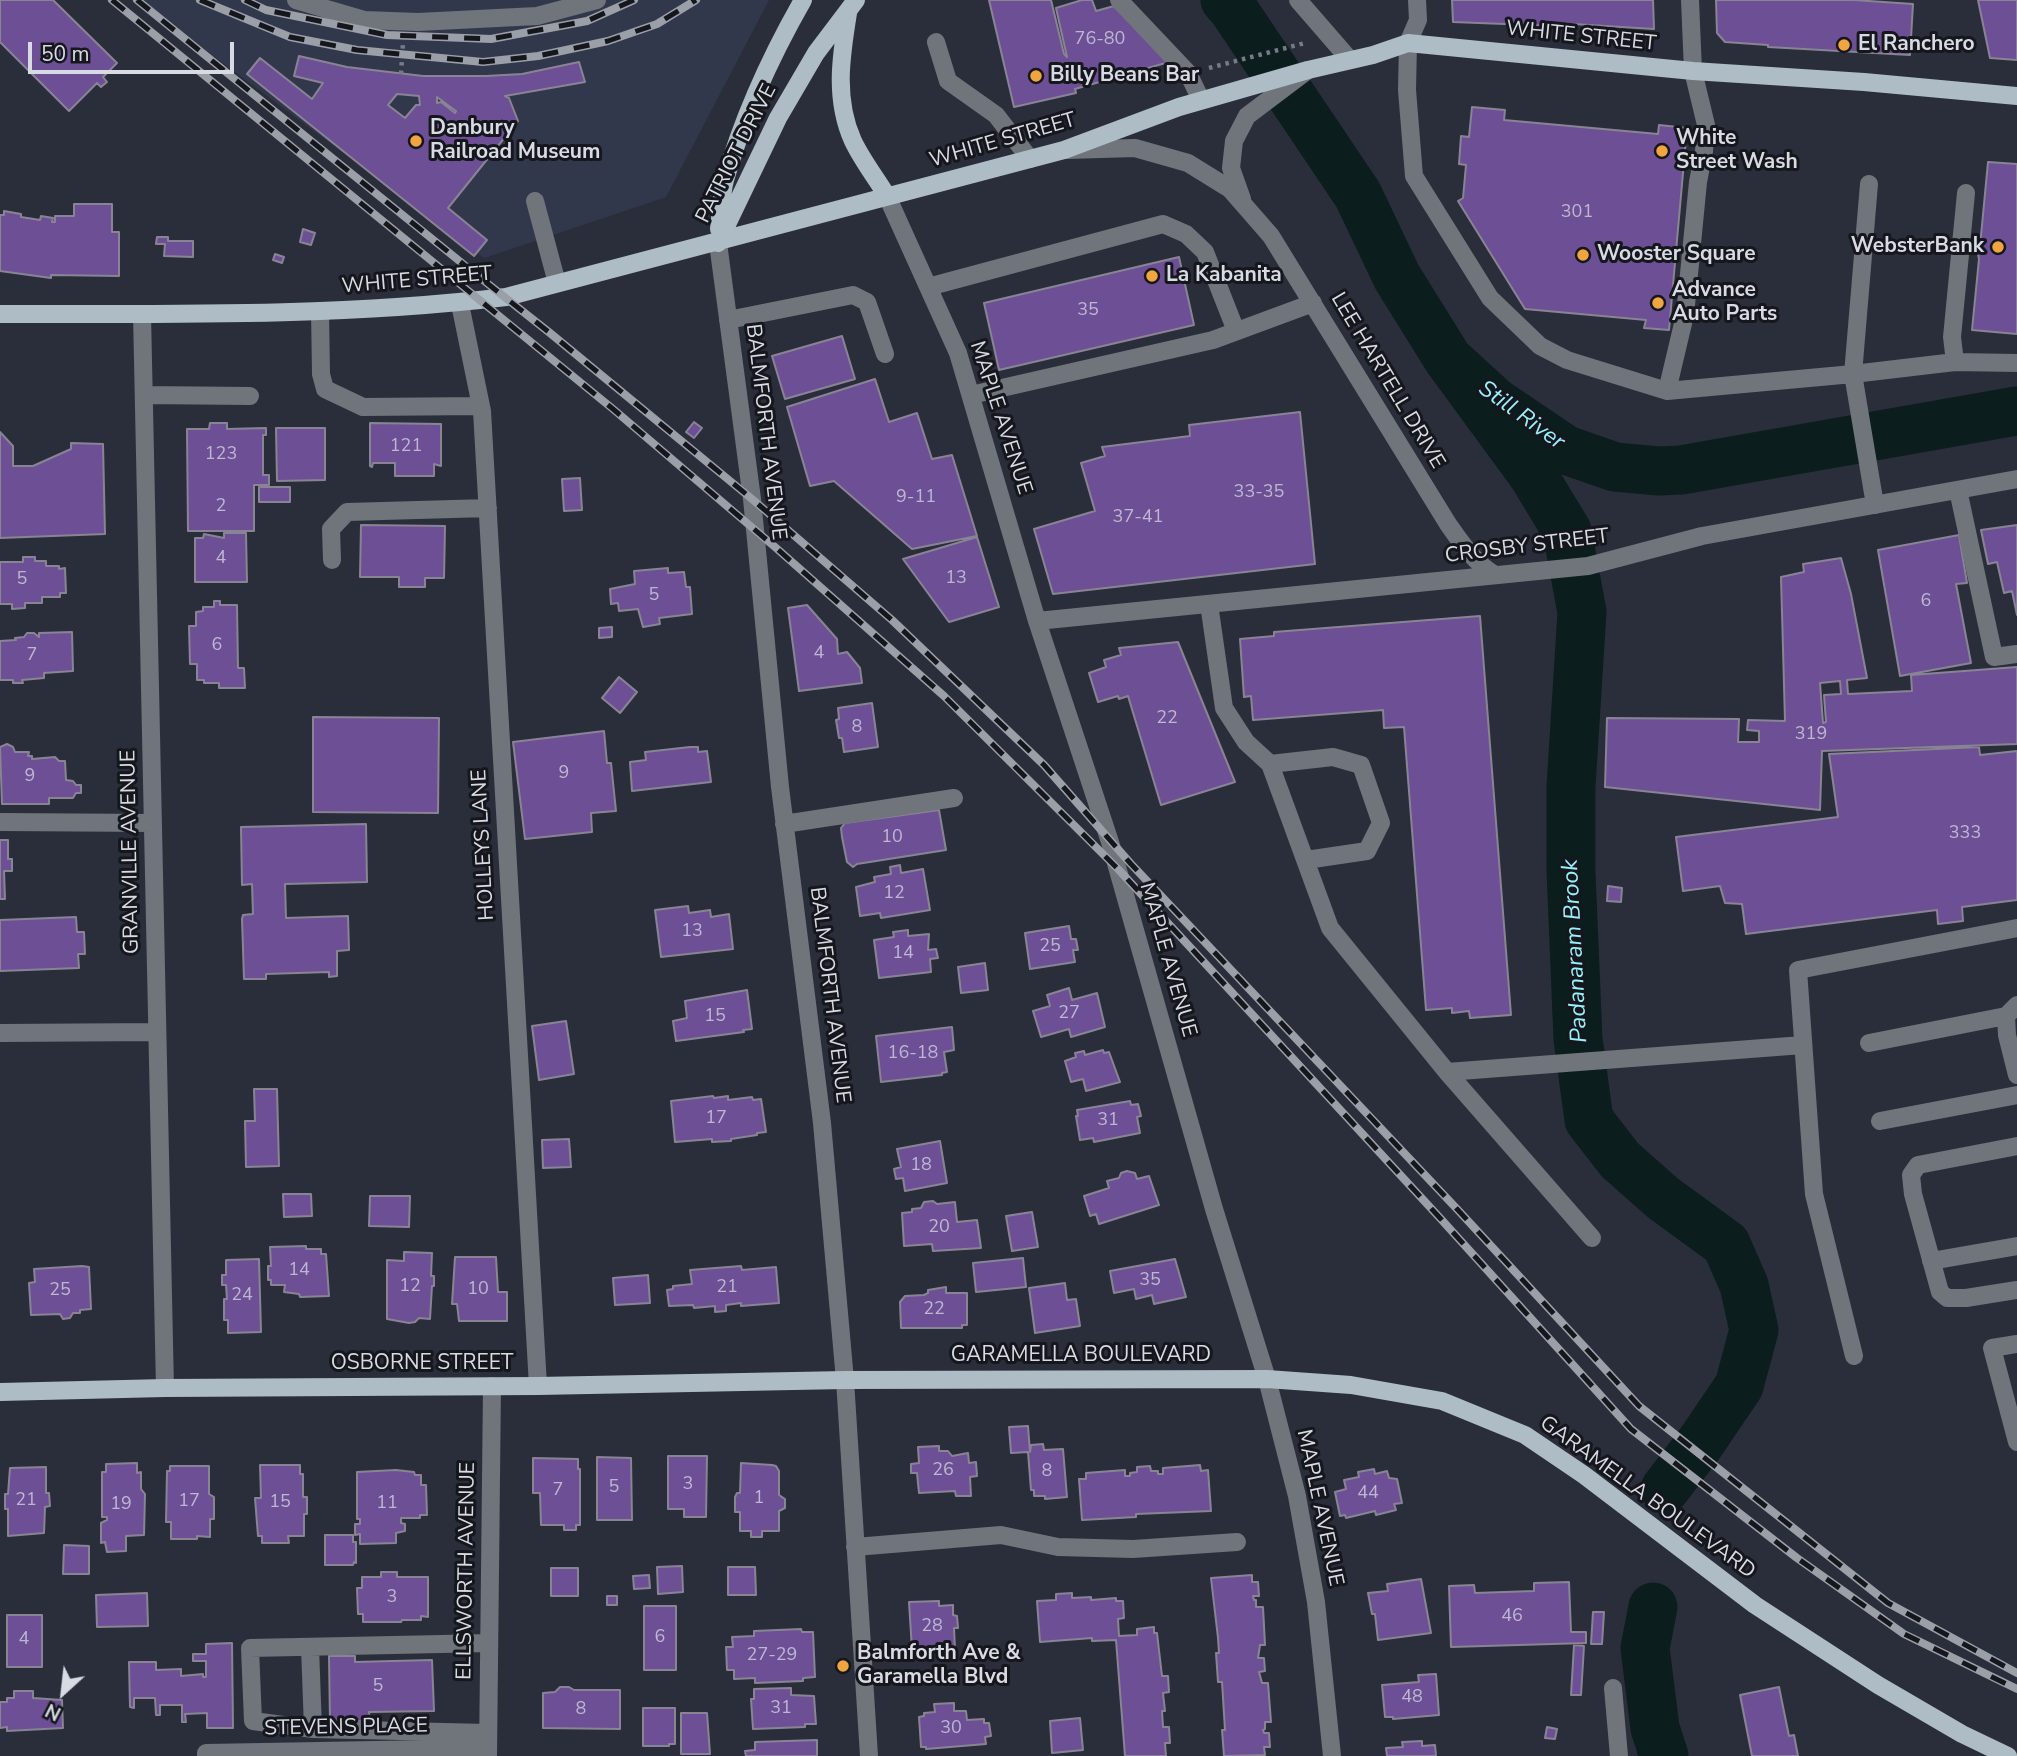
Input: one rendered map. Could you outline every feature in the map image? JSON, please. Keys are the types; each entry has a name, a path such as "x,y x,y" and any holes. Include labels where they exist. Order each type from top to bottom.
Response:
{"main road":[{"name":"PATRIOT DRIVE","path":"718,243 725,183 752,104 784,33 803,0"},
{"name":"PATRIOT DRIVE","path":"718,243 778,118 817,53 852,5"},
{"name":"PATRIOT DRIVE","path":"852,5 841,53 840,93 853,140 887,196"},
{"name":"WHITE STREET","path":"0,314 320,311 460,304 506,297 1064,150 1201,100 1408,43 1693,71 1864,82 2017,96"},
{"name":"GARAMELLA BOULEVARD","path":"845,1380 1267,1379 1351,1385 1442,1401 1525,1435 1584,1475 1755,1605 1878,1685 1962,1734 2008,1756"},
{"name":"OSBORNE STREET","path":"0,1392 845,1380"}],"street":[{"path":"296,0 364,20 404,22 537,16 597,0"},
{"path":"1119,0 1188,74 1201,100"},
{"path":"1298,0 1350,60"},
{"path":"1417,0 1418,20 1408,43 1407,90 1414,176 1490,298 1540,346 1567,360 1667,391 1955,362 2017,363"},
{"path":"1667,391 1685,315 1706,125 1693,71 1690,0"},
{"path":"936,42 948,81 996,115 1030,159"},
{"name":"LEE HARTELL DRIVE","path":"1245,206 1231,167 1234,141 1247,116 1316,68"},
{"name":"LEE HARTELL DRIVE","path":"1064,150 1135,148 1188,163 1230,190 1271,236 1448,524 1469,554 1495,575"},
{"path":"1869,184 1853,374 1875,505"},
{"path":"1955,362 1952,337 1966,193"},
{"name":"MAPLE AVENUE","path":"887,196 958,353 1037,621 1110,842 1214,1209 1267,1379 1297,1496 1314,1589 1332,1756"},
{"path":"534,201 557,284"},
{"path":"928,287 1163,224 1186,234 1205,252 1236,331"},
{"name":"BALMFORTH AVENUE","path":"718,243 752,499 784,824 822,1123 845,1380 869,1756"},
{"path":"728,320 853,295 867,302 886,354"},
{"path":"971,395 1199,343 1313,303"},
{"name":"HOLLEYS LANE","path":"460,304 481,406 538,1386"},
{"path":"320,311 321,374 326,389 362,407 481,406"},
{"name":"GRANVILLE AVENUE","path":"142,314 165,1388"},
{"path":"144,395 250,396"},
{"name":"CROSBY STREET","path":"1037,621 1588,566 1702,536 2017,479"},
{"path":"1958,490 1994,657 2017,654"},
{"path":"332,560 331,529 347,512 488,508"},
{"path":"1209,604 1224,708 1246,742 1270,764 1330,928 1447,1072 1592,1238"},
{"path":"1270,764 1332,757 1361,765 1381,823 1367,851 1306,860"},
{"path":"784,824 954,798"},
{"path":"0,822 153,823"},
{"path":"1854,1356 1814,1194 1798,971 2017,928"},
{"path":"1869,1043 2011,1010 2007,1035 2017,1075"},
{"path":"0,1033 157,1032"},
{"path":"1447,1072 1803,1045"},
{"path":"1880,1121 2017,1095"},
{"path":"2017,1146 1918,1166 1911,1175 1913,1194 1940,1292 1947,1298 1966,1298 2017,1290"},
{"path":"1931,1261 2017,1246"},
{"path":"2017,1344 1992,1348 2017,1442"},
{"name":"ELLSWORTH AVENUE","path":"488,1746 492,1386"},
{"path":"855,1547 1001,1535 1058,1547 1133,1549 1237,1542"},
{"path":"488,1746 253,1721 250,1648 489,1643"},
{"path":"310,1647 313,1729"},
{"path":"1613,1688 1619,1756"},
{"name":"STEVENS PLACE","path":"206,1755 488,1746"}],"path":[{"path":"401,74 404,22"},
{"path":"1198,71 1330,37"}],"shaded area":[{"path":"143,0 769,0 666,197 484,258"}],"building":[{"path":"0,0 53,0 117,63 103,77 107,82 101,87 97,83 69,111 0,42"},
{"path":"989,0 1051,0 1067,57 1056,8 1082,0 1092,0 1096,11 1114,6 1169,62 1075,89 1076,93 1014,107"},
{"path":"1452,0 1653,0 1654,29 1557,23 1556,26 1453,22"},
{"path":"1716,0 1854,0 1913,4 1910,55 1725,42 1717,33"},
{"path":"1978,0 2017,0 2017,60 1990,58"},
{"name":"Danbury Railroad Museum","path":"299,56 347,67 423,76 522,74 579,62 585,82 505,96 509,98 518,121 448,208 487,240 474,256 247,74 260,58 312,99 323,83 294,76","holes":["397,94 419,96 420,105 416,105 405,118 388,105","437,97 456,111 455,113 441,102 437,103"]},
{"name":"Wooster Square","path":"1472,107 1505,110 1504,120 1658,134 1659,125 1687,128 1669,330 1644,328 1646,320 1525,309 1458,201 1463,198 1466,165 1459,164 1461,136 1469,137"},
{"name":"WebsterBank","path":"1988,162 2017,164 2017,334 1972,330 1979,259 1977,249 1980,246"},
{"path":"74,204 112,204 112,232 119,232 119,276 51,275 51,278 0,271 0,215 4,215 4,211 40,220 41,216 53,218 52,222 55,222 55,216 74,216"},
{"path":"303,229 315,233 311,245 300,242"},
{"path":"157,237 168,237 168,241 193,241 193,257 164,256 165,244 156,244"},
{"path":"275,254 284,257 282,263 273,260"},
{"path":"1179,257 1194,325 999,370 984,303"},
{"path":"842,336 855,379 785,399 772,356"},
{"path":"875,379 889,422 917,413 932,459 952,455 977,536 912,549 834,481 810,486 787,407"},
{"path":"1300,412 1315,564 1053,594 1034,529 1095,511 1081,463 1105,456 1102,447 1190,436 1189,425"},
{"path":"694,422 702,428 694,438 686,432"},
{"path":"210,423 227,423 227,429 266,428 266,435 263,435 263,475 269,475 269,485 254,485 254,531 188,531 187,429 209,429"},
{"path":"370,423 441,424 441,466 434,464 434,476 395,476 395,463 373,463 372,467 370,466"},
{"path":"276,428 325,428 325,480 277,481"},
{"path":"0,432 13,446 13,466 33,466 71,449 71,443 103,444 105,534 0,538"},
{"path":"580,478 582,510 564,511 562,479"},
{"path":"259,487 290,487 290,502 259,502"},
{"path":"361,525 445,526 444,578 425,578 425,587 399,587 399,577 360,577"},
{"path":"2017,525 2017,615 2012,591 2004,593 1997,562 1988,564 1981,530"},
{"path":"224,533 246,533 247,582 195,582 195,538 203,538 204,534 224,538"},
{"path":"1959,535 1967,583 1956,584 1971,663 1900,676 1878,550"},
{"path":"977,537 999,607 949,622 903,559"},
{"path":"23,557 35,557 35,561 46,561 46,566 65,568 66,593 60,593 60,597 42,597 42,603 25,603 25,608 12,609 12,604 0,604 0,562 23,562"},
{"path":"1841,558 1851,594 1867,678 1847,680 1848,694 1912,691 1911,675 2017,667 2017,744 1822,751 1820,810 1605,787 1607,718 1739,719 1738,742 1759,742 1759,731 1747,730 1748,720 1785,721 1781,577 1804,572 1803,564","holes":["1840,681 1841,694 1824,695 1826,722 1823,723 1820,683"]},
{"path":"668,568 668,573 684,572 686,587 690,587 692,614 659,618 660,624 643,627 638,609 619,611 618,603 611,604 610,589 635,584 634,571"},
{"path":"214,601 220,601 220,605 237,605 238,668 244,668 245,688 219,688 219,683 197,680 197,664 190,664 189,626 196,626 196,612 203,611 203,607 214,607"},
{"path":"807,605 837,639 838,654 847,652 860,668 862,683 799,691 788,608"},
{"path":"1480,616 1511,1015 1470,1018 1469,1011 1452,1013 1452,1008 1426,1010 1404,727 1384,728 1383,710 1253,720 1251,696 1244,697 1240,639 1274,636 1274,632"},
{"path":"612,627 612,637 599,638 599,628"},
{"path":"72,632 73,671 44,673 44,678 22,680 23,683 0,680 0,641 16,640 15,638 24,637 27,633 34,633 39,637 39,633"},
{"path":"1178,642 1235,782 1161,805 1128,696 1098,702 1089,673 1106,667 1104,660 1121,655 1119,648"},
{"path":"619,677 637,692 620,713 602,698"},
{"path":"872,703 878,747 844,752 836,720 839,719 838,708"},
{"path":"313,717 439,718 438,813 313,812"},
{"path":"604,731 607,763 611,763 616,811 591,813 592,832 525,839 513,742"},
{"path":"7,744 13,747 15,752 29,752 28,756 32,756 32,759 55,757 59,761 65,761 66,780 81,785 81,793 76,793 73,798 49,798 49,804 2,804 0,747"},
{"path":"698,747 698,752 707,751 711,782 632,791 630,762 646,760 645,752"},
{"path":"1979,747 1980,755 2017,751 2017,900 1962,907 1963,921 1938,924 1937,910 1746,934 1742,904 1725,903 1720,886 1683,891 1676,837 1838,817 1829,754"},
{"path":"939,810 946,850 857,864 853,867 847,862 841,828 845,823"},
{"path":"366,824 367,882 285,884 286,918 348,916 349,950 337,951 337,976 329,977 329,972 266,974 266,979 244,979 242,919 243,915 253,914 252,884 242,885 241,827"},
{"path":"0,840 8,840 8,859 12,859 12,871 4,871 5,899 0,899"},
{"path":"900,865 901,873 923,869 930,910 881,918 880,913 860,916 856,887 875,882 874,877 891,874 890,867"},
{"path":"1608,886 1622,888 1621,902 1607,901"},
{"path":"688,906 689,913 710,910 711,917 729,914 733,949 661,957 655,910"},
{"path":"76,917 77,932 84,932 85,954 78,954 79,968 0,971 0,920"},
{"path":"1069,926 1071,939 1076,939 1078,950 1073,950 1075,962 1030,969 1025,933"},
{"path":"908,930 908,936 929,934 928,950 936,949 938,958 930,959 931,972 879,978 874,940 894,937 893,932"},
{"path":"985,963 988,990 961,993 958,967"},
{"path":"1069,988 1072,1000 1097,993 1105,1027 1071,1037 1069,1029 1041,1037 1033,1011 1050,1006 1047,995"},
{"path":"747,990 752,1029 676,1041 673,1021 687,1018 685,1001"},
{"path":"566,1021 574,1074 539,1080 532,1026"},
{"path":"952,1027 954,1050 944,1052 947,1072 942,1075 881,1082 876,1036"},
{"path":"1103,1050 1104,1053 1109,1052 1120,1082 1086,1091 1083,1079 1071,1082 1065,1061 1076,1057 1075,1053 1084,1051 1085,1055"},
{"path":"254,1089 277,1089 279,1166 246,1167 245,1121 255,1121"},
{"path":"728,1096 728,1100 752,1097 753,1100 761,1099 766,1132 731,1141 712,1142 712,1139 675,1142 671,1101"},
{"path":"1130,1101 1131,1105 1138,1104 1141,1116 1137,1117 1140,1133 1094,1142 1093,1138 1080,1140 1077,1110"},
{"path":"569,1139 571,1167 543,1168 542,1140"},
{"path":"940,1141 947,1183 905,1191 903,1178 896,1179 894,1169 901,1167 897,1149"},
{"path":"1121,1173 1135,1173 1137,1179 1149,1176 1159,1205 1099,1224 1096,1214 1090,1216 1084,1196 1109,1188 1107,1181 1119,1178"},
{"path":"283,1194 311,1194 312,1216 284,1217"},
{"path":"370,1196 410,1196 409,1227 369,1226"},
{"path":"933,1201 937,1204 955,1202 957,1222 977,1220 981,1248 933,1251 932,1244 904,1246 902,1213 912,1212 912,1209 921,1208 924,1202"},
{"path":"1032,1212 1038,1247 1012,1251 1006,1216"},
{"path":"306,1246 306,1249 321,1249 321,1254 326,1254 329,1296 300,1297 299,1294 284,1292 285,1285 271,1285 271,1280 268,1280 268,1266 271,1266 270,1247"},
{"path":"404,1252 432,1253 431,1276 434,1276 434,1286 430,1319 419,1318 409,1323 387,1319 387,1260 404,1261"},
{"path":"455,1257 496,1257 498,1292 507,1292 507,1321 459,1321 457,1304 452,1304"},
{"path":"1023,1258 1026,1287 976,1292 973,1263"},
{"path":"259,1259 261,1332 228,1333 228,1320 224,1320 226,1285 222,1285 222,1275 226,1275 226,1260"},
{"path":"1175,1259 1186,1297 1154,1304 1152,1295 1136,1299 1134,1289 1114,1293 1110,1271"},
{"path":"741,1266 742,1270 776,1267 779,1303 726,1305 726,1311 715,1312 715,1306 669,1306 667,1290 673,1289 673,1286 692,1284 690,1270"},
{"path":"89,1267 91,1309 80,1310 80,1313 73,1313 70,1318 63,1319 60,1314 31,1315 29,1283 35,1282 34,1269"},
{"path":"648,1275 650,1303 615,1305 613,1278"},
{"path":"1065,1283 1067,1300 1076,1299 1080,1326 1035,1333 1029,1288"},
{"path":"946,1287 946,1293 967,1293 967,1325 962,1325 962,1328 901,1328 900,1302 905,1296 924,1295 928,1290"},
{"path":"1028,1426 1030,1452 1031,1445 1043,1444 1044,1450 1063,1449 1067,1497 1045,1499 1045,1496 1034,1496 1034,1490 1031,1490 1028,1452 1011,1453 1009,1427"},
{"path":"939,1446 939,1451 948,1451 952,1456 968,1453 969,1463 976,1462 977,1476 970,1477 971,1496 956,1496 955,1491 919,1493 917,1473 911,1473 911,1464 919,1463 918,1447"},
{"path":"668,1456 707,1456 706,1517 684,1517 684,1509 668,1509"},
{"path":"597,1457 631,1458 632,1520 597,1520"},
{"path":"533,1458 578,1459 580,1525 576,1525 576,1530 564,1530 564,1525 541,1525 540,1493 533,1493"},
{"path":"137,1463 137,1473 141,1472 141,1489 145,1494 144,1535 126,1536 126,1551 107,1552 105,1542 101,1543 101,1523 107,1520 107,1517 102,1517 102,1472 106,1472 106,1464"},
{"path":"741,1463 772,1465 779,1471 779,1495 785,1499 785,1508 779,1511 779,1531 762,1531 762,1537 751,1537 751,1531 740,1531 740,1512 735,1512 735,1497 740,1493"},
{"path":"260,1465 300,1465 300,1474 303,1474 303,1497 307,1497 304,1536 288,1536 289,1543 262,1543 262,1536 258,1536 255,1498 261,1498"},
{"path":"1200,1465 1201,1471 1208,1470 1211,1511 1136,1514 1136,1517 1082,1520 1079,1479 1086,1479 1086,1473 1125,1470 1125,1476 1130,1476 1130,1473 1137,1472 1137,1467 1150,1466 1151,1471 1163,1474 1163,1468"},
{"path":"170,1466 209,1466 209,1494 214,1497 214,1519 210,1519 210,1537 171,1539 171,1522 166,1522 167,1471 170,1471"},
{"path":"46,1467 46,1493 49,1493 50,1506 45,1507 44,1533 8,1536 5,1494 8,1494 10,1468"},
{"path":"1374,1469 1375,1474 1387,1471 1389,1478 1397,1479 1402,1503 1394,1504 1396,1510 1376,1515 1375,1511 1346,1518 1345,1515 1340,1516 1335,1492 1346,1489 1344,1480 1359,1477 1358,1472"},
{"path":"396,1470 421,1475 421,1485 426,1485 427,1515 420,1515 420,1518 401,1518 405,1531 396,1533 396,1543 360,1544 360,1534 355,1535 355,1524 360,1524 360,1519 357,1519 357,1472"},
{"path":"325,1535 353,1535 353,1542 356,1542 356,1563 325,1565"},
{"path":"64,1545 89,1546 89,1574 63,1574"},
{"path":"682,1566 683,1592 658,1594 657,1567"},
{"path":"728,1567 755,1567 756,1595 728,1595"},
{"path":"551,1568 578,1568 578,1596 551,1596"},
{"path":"381,1572 397,1572 397,1577 428,1577 428,1617 421,1616 421,1620 401,1622 363,1622 363,1614 358,1614 357,1588 362,1588 362,1577 381,1577"},
{"path":"649,1575 650,1588 634,1589 633,1576"},
{"path":"1252,1575 1252,1582 1258,1582 1259,1596 1253,1596 1256,1607 1263,1607 1265,1645 1260,1645 1258,1658 1264,1658 1265,1671 1259,1672 1262,1683 1268,1683 1271,1722 1265,1722 1263,1730 1264,1733 1269,1733 1270,1747 1264,1747 1265,1755 1224,1756 1222,1682 1218,1682 1218,1638 1211,1578"},
{"path":"1421,1579 1431,1633 1378,1640 1375,1614 1372,1614 1368,1593 1388,1591 1387,1584"},
{"path":"1569,1582 1571,1632 1586,1632 1586,1643 1451,1647 1449,1586 1474,1585 1475,1593 1534,1591 1534,1583"},
{"path":"147,1593 148,1626 97,1627 96,1595"},
{"path":"1072,1593 1072,1598 1116,1598 1116,1601 1123,1601 1124,1618 1118,1619 1119,1636 1137,1635 1137,1629 1154,1627 1162,1676 1168,1676 1169,1692 1163,1693 1165,1711 1162,1711 1163,1727 1169,1727 1170,1743 1165,1743 1166,1756 1125,1756 1116,1640 1092,1641 1092,1638 1040,1642 1037,1601 1056,1600 1056,1594"},
{"path":"607,1596 617,1596 617,1605 607,1605"},
{"path":"939,1601 939,1606 953,1605 953,1615 957,1616 958,1628 954,1628 955,1650 917,1653 917,1650 912,1650 909,1602"},
{"path":"644,1606 676,1606 676,1670 644,1670"},
{"path":"1593,1612 1604,1612 1602,1644 1591,1644"},
{"path":"7,1615 42,1615 42,1667 7,1667"},
{"path":"801,1629 802,1632 813,1632 815,1677 803,1678 803,1681 755,1683 755,1678 734,1679 734,1670 727,1670 726,1647 733,1647 732,1637 754,1636 754,1631"},
{"path":"232,1643 233,1728 207,1728 207,1713 185,1714 186,1722 182,1722 182,1705 160,1705 160,1715 156,1715 155,1698 134,1698 134,1708 130,1707 129,1662 156,1662 156,1670 181,1669 181,1676 203,1674 203,1677 206,1677 206,1661 193,1661 193,1654 206,1654 206,1644"},
{"path":"1574,1645 1584,1646 1581,1695 1571,1695"},
{"path":"329,1656 355,1656 355,1662 432,1660 434,1711 369,1712 370,1721 330,1722"},
{"path":"1436,1674 1439,1715 1393,1719 1385,1717 1382,1685 1419,1682 1418,1675"},
{"path":"560,1687 574,1690 620,1690 620,1729 543,1728 543,1693 555,1692"},
{"path":"1779,1687 1789,1736 1794,1735 1798,1756 1752,1756 1740,1695"},
{"path":"791,1688 791,1695 814,1696 816,1724 805,1724 805,1727 753,1729 751,1699 754,1699 754,1689"},
{"path":"14,1691 33,1691 33,1698 62,1700 63,1728 7,1731 7,1727 0,1728 0,1702 14,1698"},
{"path":"954,1703 954,1711 966,1711 967,1720 984,1719 984,1723 989,1723 991,1736 985,1737 986,1744 926,1749 921,1747 919,1717 924,1716 924,1713 935,1712 934,1704"},
{"path":"643,1708 675,1708 675,1744 643,1746"},
{"path":"681,1713 707,1713 710,1754 681,1754"},
{"path":"1080,1718 1083,1750 1052,1753 1050,1721"},
{"path":"1547,1727 1557,1729 1555,1739 1545,1738"},
{"path":"817,1740 817,1756 746,1756 745,1751 755,1750 755,1742"},
{"path":"1422,1741 1422,1746 1435,1745 1436,1756 1387,1756 1386,1748 1403,1747 1402,1742"}],"waterway":[{"name":"Still River","path":"1225,0 1358,195 1397,277 1448,359 1495,402 1566,450 1615,467 1681,470 2017,411"},
{"name":"Padanaram Brook","path":"1448,359 1533,475 1567,531 1582,612 1571,786 1571,872 1578,1039 1589,1120 1620,1160 1663,1198 1726,1244 1744,1285 1754,1330 1739,1386 1665,1489"},
{"name":"Padanaram Brook","path":"1653,1607 1645,1648 1655,1728 1664,1756"}],"railway":[{"path":"112,0 613,409 944,696 1118,869 1631,1429 1797,1558 1904,1634 2017,1689"},
{"path":"137,0 550,333 752,499 892,620 1044,765 1131,864 1639,1406 1888,1603 2017,1673"},
{"path":"200,0 290,37 357,50 483,62 538,56 608,41 657,24 696,0"},
{"path":"245,0 266,10 387,35 491,39 587,21 634,0"}],"place":[{"name":"El Ranchero","path":"1844,45"},
{"name":"Billy Beans Bar","path":"1036,76"},
{"name":"Danbury Railroad Museum","path":"416,141"},
{"name":"White Street Wash","path":"1662,151"},
{"name":"WebsterBank","path":"1998,247"},
{"name":"Wooster Square","path":"1583,255"},
{"name":"La Kabanita","path":"1152,276"},
{"name":"Advance Auto Parts","path":"1658,303"},
{"name":"Balmforth Ave & Garamella Blvd","path":"843,1666"}]}
